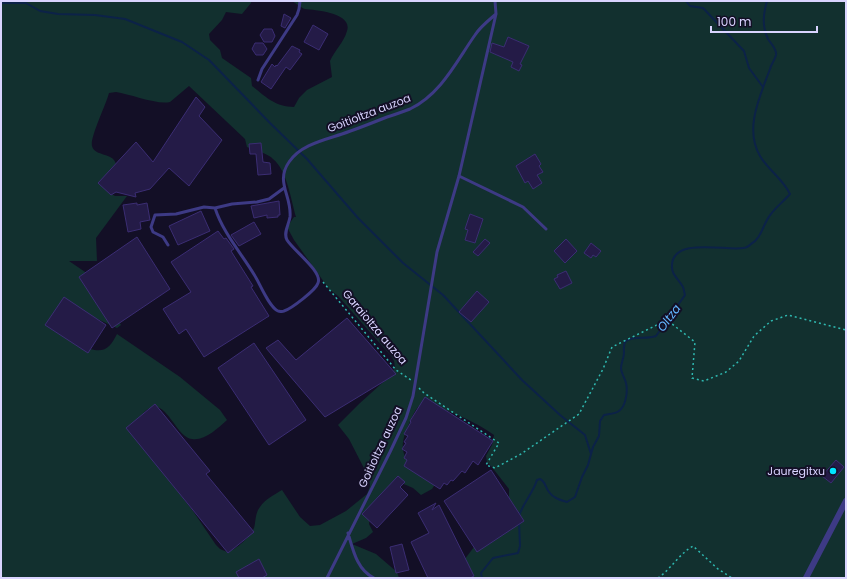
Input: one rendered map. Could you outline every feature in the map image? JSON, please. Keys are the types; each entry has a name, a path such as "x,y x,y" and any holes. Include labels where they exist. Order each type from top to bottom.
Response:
{"street":[{"path":"806,578 846,501"}],"lane":[{"path":"258,80 262,69 297,15 300,1"},
{"name":"Goitioltza auzoa","path":"327,578 406,418 413,396 437,252 459,176 496,14 495,1"},
{"name":"Goitioltza auzoa","path":"319,277 286,236 290,217 288,200 283,183 284,173 289,161 318,141 410,109 430,95 453,70 476,34 496,14"},
{"path":"459,176 524,207 546,229"},
{"path":"168,245 163,237 153,232 151,227 155,215 176,214 204,207 215,208 232,204 257,202 269,199 284,188"},
{"path":"215,208 218,217 232,242 273,307 279,311 284,312 307,297 319,283 319,277"},
{"path":"348,533 358,563 364,572 374,578"}],"path":[{"name":"Garaioltza auzoa","path":"319,277 396,370 415,383 424,393 499,443 486,465 495,468 521,454 579,414 603,369 612,347 667,320 695,342 692,378 704,381 726,372 739,361 754,336 771,321 788,315 846,330"},
{"path":"658,578 667,571 686,550 693,546 718,569 732,578"}],"green space":[{"path":"1,1 251,1 242,14 226,12 222,20 209,34 210,40 220,50 222,58 251,78 252,86 262,94 271,101 287,107 294,107 299,98 307,90 332,77 330,61 346,35 347,25 345,20 339,16 305,9 292,1 846,1 846,578 445,578 455,572 474,547 487,536 509,511 509,489 487,462 486,456 492,445 494,435 460,416 440,408 422,404 414,413 404,436 404,453 407,460 412,465 436,483 432,489 421,495 413,488 399,482 370,516 369,524 373,532 366,538 352,544 376,554 397,572 399,578 1,578","holes":["189,86 245,139 247,147 270,157 282,170 296,217 294,217 287,227 294,240 329,289 338,296 392,357 395,367 391,375 338,425 349,439 369,478 370,486 367,494 346,511 320,525 310,526 300,517 282,490 262,504 258,509 252,532 238,546 227,552 220,549 216,545 193,511 166,476 138,420 147,410 154,407 161,409 185,436 192,439 206,436 220,427 227,420 220,410 180,377 117,334 110,346 107,348 100,350 90,349 69,306 117,328 121,325 91,276 69,261 97,261 96,238 127,196 115,196 110,193 116,164 114,160 97,152 92,146 93,136 109,93 122,93 151,101 165,103 170,102"]}],"building":[{"path":"284,14 291,18 285,28 281,26"},
{"path":"313,25 328,34 319,50 304,42"},
{"path":"264,29 272,29 275,36 272,42 264,42 260,35"},
{"path":"508,37 529,46 520,64 522,65 519,71 511,67 513,62 490,52 492,43 504,47"},
{"path":"255,43 263,43 267,49 263,55 256,55 252,49"},
{"path":"292,46 300,50 299,52 302,54 290,70 286,67 271,89 261,82 272,64 275,67 276,65 277,66"},
{"path":"196,97 205,107 199,116 222,140 189,186 169,168 150,189 135,193 136,197 116,192 111,195 98,183 136,142 153,162"},
{"path":"261,143 263,162 270,163 271,174 258,175 256,154 250,154 249,144"},
{"path":"535,154 541,164 539,166 543,172 537,175 542,183 533,189 528,181 525,183 516,166"},
{"path":"279,201 280,215 278,215 278,217 267,218 267,215 254,218 251,206"},
{"path":"137,203 137,205 147,203 150,220 140,222 141,229 128,232 123,205"},
{"path":"201,211 210,231 178,245 169,226"},
{"path":"470,214 483,219 475,243 465,240 468,230 465,229"},
{"path":"254,222 261,234 239,246 231,235"},
{"path":"218,231 224,239 226,238 234,249 231,251 253,286 251,287 269,316 204,357 186,329 179,334 163,309 191,292 171,262"},
{"path":"137,237 170,289 112,328 79,277"},
{"path":"485,239 490,243 478,256 473,252"},
{"path":"566,239 577,251 565,263 554,251"},
{"path":"591,243 601,251 596,257 593,255 591,258 584,253"},
{"path":"566,271 572,283 560,289 554,279 558,277 557,275"},
{"path":"477,291 489,302 471,322 459,312"},
{"path":"64,297 106,325 88,353 45,325"},
{"path":"347,318 396,374 325,417 266,348 278,340 296,360"},
{"path":"254,343 306,420 269,445 218,368"},
{"path":"425,397 493,441 478,465 473,461 465,473 462,471 447,485 444,483 440,489 404,466 407,460 404,458 407,452 402,449 408,436 404,434"},
{"path":"155,404 210,471 206,474 254,532 228,553 126,428"},
{"name":"Jauregitxu","path":"836,460 844,467 831,483 822,476"},
{"path":"491,470 524,521 477,552 444,501"},
{"path":"398,476 405,482 400,487 408,495 377,528 362,514"},
{"path":"436,503 432,510 439,505 474,576 470,578 428,578 411,542 429,533 418,513"},
{"path":"402,544 409,570 396,573 390,547"},
{"path":"259,559 267,575 262,578 239,578 236,572"}],"waterway":[{"path":"686,1 690,6 703,8 744,51 749,68 763,87"},
{"name":"Oltza","path":"519,516 537,480 542,480 551,494 557,498 567,502 575,497 588,465 593,447 599,436 600,421 604,415 619,411 625,402 627,386 621,368 625,342 633,338 648,338 656,336 685,295 683,287 673,272 672,265 675,256 681,251 690,248 747,247 758,238 768,218 790,194 760,156 755,146 753,135 753,124 758,101 776,55 775,49 768,39 764,25 767,1"},
{"path":"1,3 26,3 40,11 58,14 95,15 125,19 182,42 209,60 307,159 358,218 403,263 443,295 522,380 560,415 585,435 591,454"},
{"name":"Oltza","path":"482,578 481,573 493,558 518,553 520,546 519,522"}],"place":[{"name":"Jauregitxu","path":"833,471"}]}
